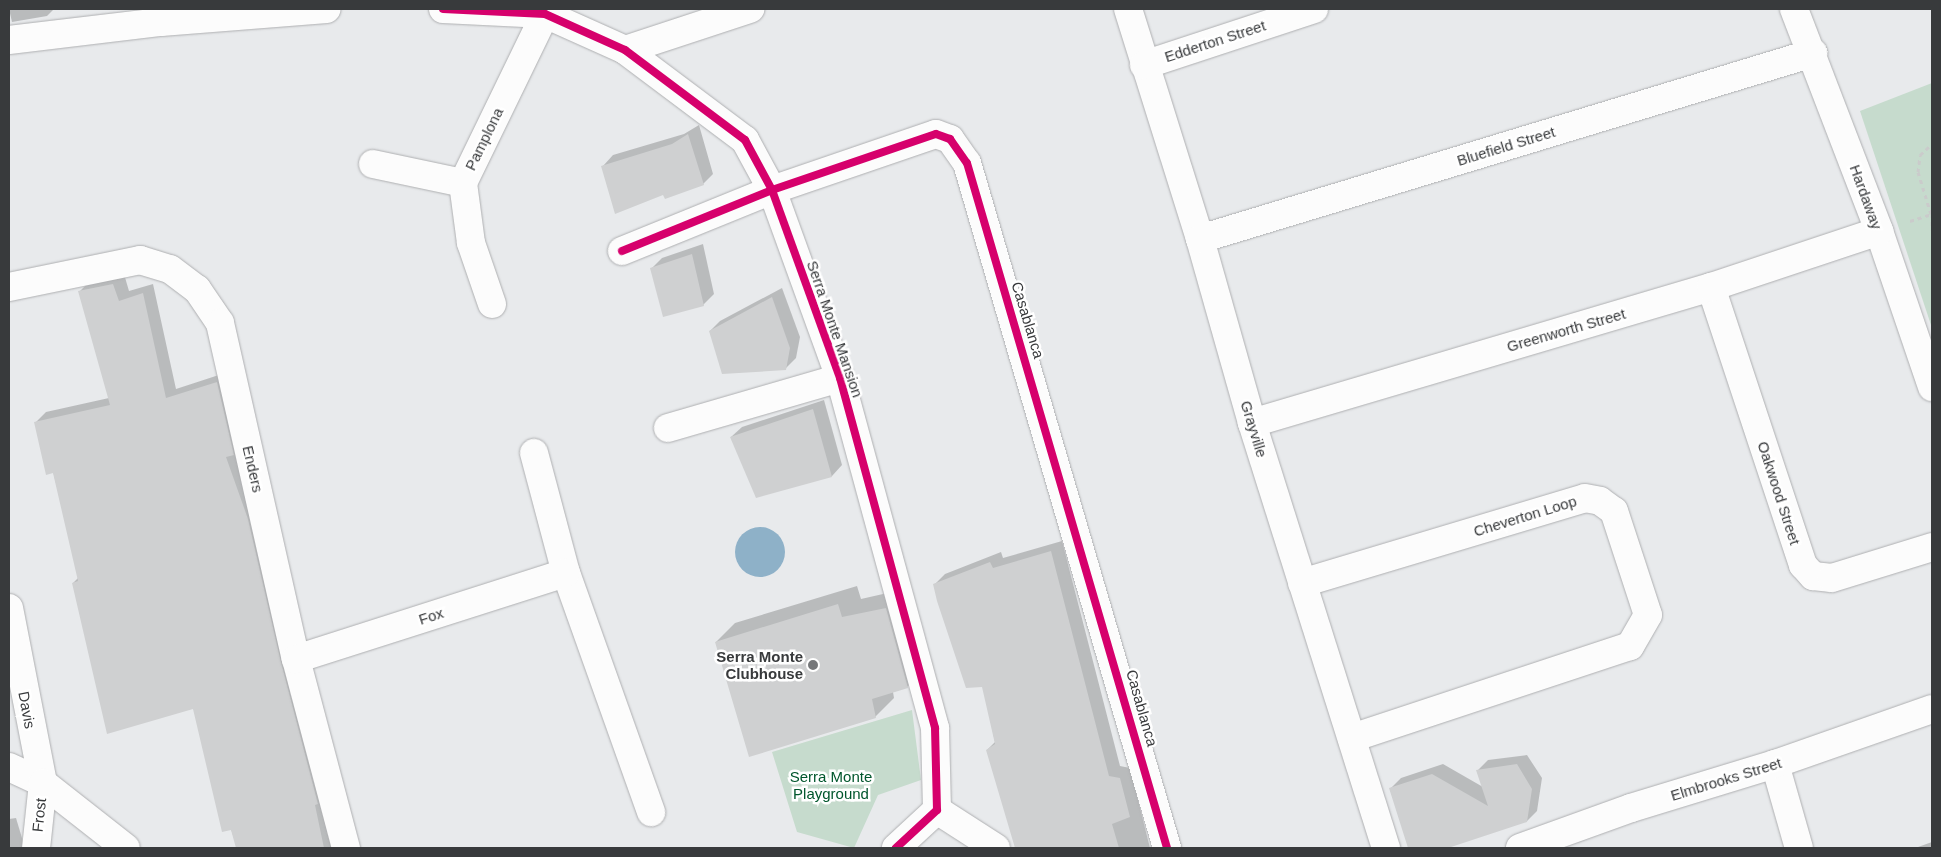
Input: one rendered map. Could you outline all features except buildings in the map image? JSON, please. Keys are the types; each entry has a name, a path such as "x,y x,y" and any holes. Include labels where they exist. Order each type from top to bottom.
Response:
{"street":[{"path":"9,40 160,15 326,9"},
{"name":"Serra Monte Mansion","path":"443,9 545,12 625,50 745,140 772,190 840,378 935,728 937,810"},
{"path":"625,50 750,9"},
{"name":"Grayville","path":"1128,9 1200,239 1252,423 1386,848"},
{"name":"Edderton Street","path":"1144,65 1314,9"},
{"name":"Hardaway","path":"1794,9 1813,53 1878,231 1932,387"},
{"name":"Pamplona","path":"492,304 471,243 463,183 545,12"},
{"name":"Bluefield Street","path":"1200,239 1813,53"},
{"name":"Casablanca","path":"622,250 772,190 936,134 950,139 960,150 1097,601 1167,848"},
{"path":"373,164 463,183"},
{"name":"Greenworth Street","path":"1252,423 1711,287 1878,231"},
{"name":"Enders","path":"9,287 140,260 170,269 197,289 220,323 296,659 346,848"},
{"name":"Oakwood Street","path":"1711,287 1802,565 1813,576 1832,578 1932,547"},
{"path":"668,428 840,378"},
{"path":"534,453 566,574 651,812"},
{"name":"Cheverton Loop","path":"1302,583 1585,498 1600,500 1614,511 1648,614 1630,646 1352,738"},
{"name":"Fox","path":"296,659 566,574"},
{"name":"Davis","path":"9,608 43,783"},
{"name":"Elmbrooks Street","path":"1520,848 1631,808 1775,764 1932,709"},
{"path":"1775,764 1799,848"},
{"path":"9,767 43,783 126,848"},
{"name":"Frost","path":"36,848 43,783"},
{"path":"896,848 937,810 996,848"}],"path":[{"path":"1932,144 1920,155 1918,172 1932,214 1932,230"},
{"path":"1878,231 1932,214"}],"green space":[{"path":"1932,83 1932,328 1860,111"},
{"name":"Serra Monte Playground","path":"912,710 921,780 878,795 854,848 797,832 772,752"}],"water":[{"path":"755,527 765,527 778,534 785,547 785,557 778,570 765,577 755,577 746,573 739,566 735,557 735,547 739,538 746,531"}],"cycle path":[{"path":"443,9 545,14 625,50 745,140 772,190 840,378 935,728 937,810 896,848"},
{"path":"622,251 772,190 936,134 950,139 967,163 1167,848"}],"place":[{"name":"Serra Monte Clubhouse","path":"813,665"}]}
